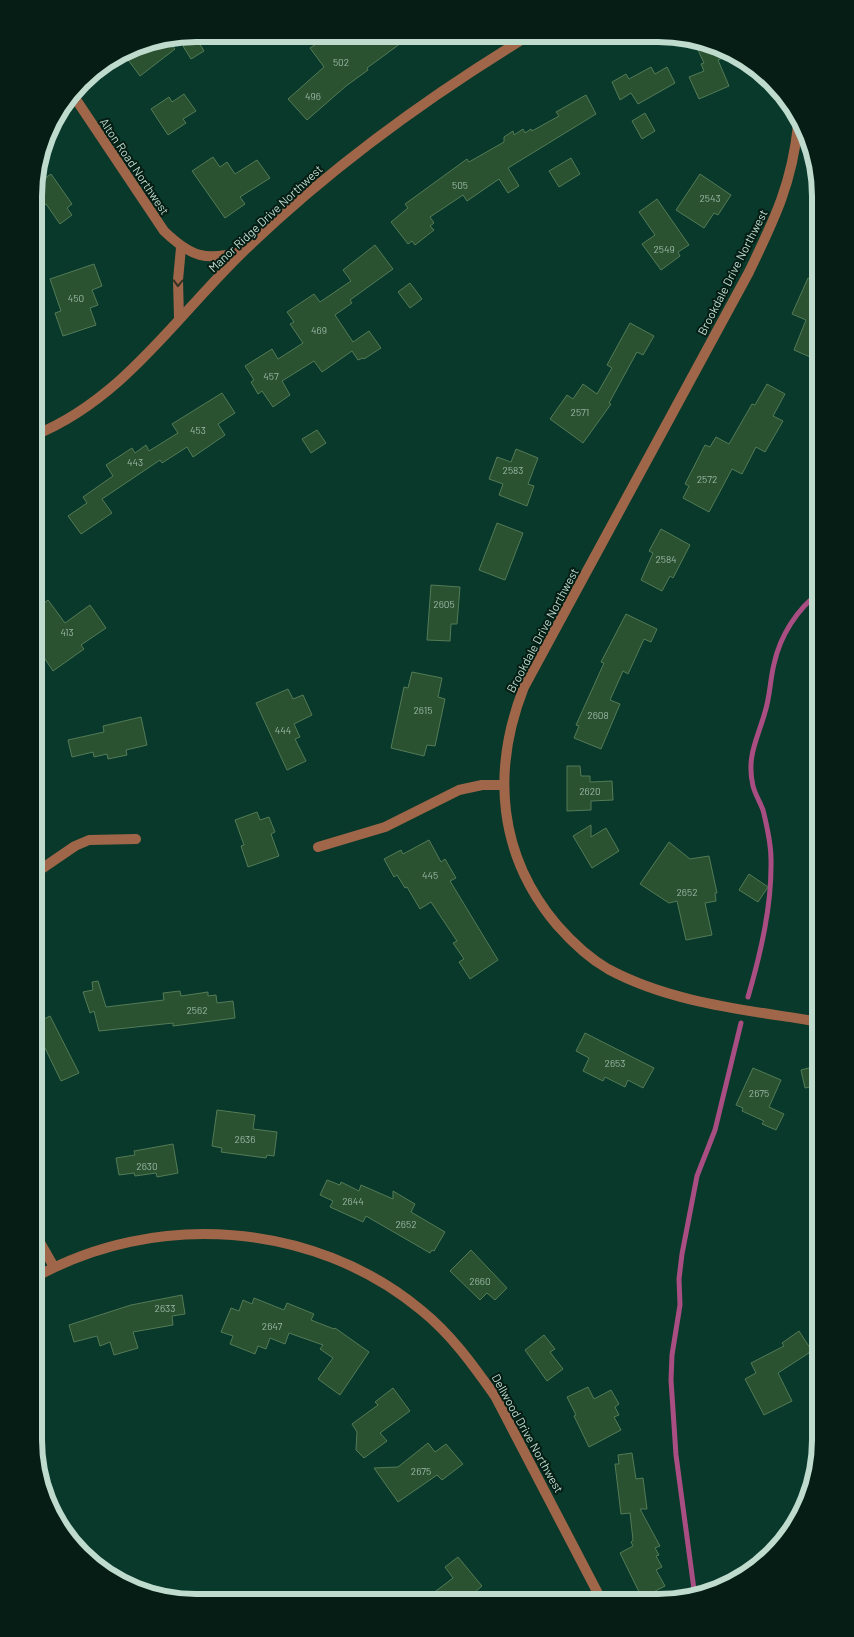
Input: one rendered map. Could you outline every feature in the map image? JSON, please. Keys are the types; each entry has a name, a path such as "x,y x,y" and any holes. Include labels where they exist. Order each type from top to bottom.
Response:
{"street":[{"name":"Manor Ridge Drive Northwest","path":"42,432 79,414 112,390 245,250 301,198 371,141 467,73 518,42"},
{"name":"Alton Road Northwest","path":"76,100 164,231 181,248 202,256 225,256 245,250"},
{"name":"Brookdale Drive Northwest","path":"797,131 790,176 780,208 748,272 524,687 508,735 504,785 506,812 512,841 532,890 546,912 566,935 590,956 608,969 676,996 704,1003 811,1021"},
{"path":"179,318 178,280 181,248"},
{"path":"318,848 385,828 459,790 482,785 504,785"},
{"path":"42,869 75,846 89,840 136,839"},
{"name":"Dellwood Drive Northwest","path":"42,1274 92,1251 137,1239 178,1234 225,1233 272,1240 311,1251 357,1268 398,1292 445,1332 473,1364 495,1396 598,1594"},
{"path":"42,1246 54,1267"}],"building":[{"path":"188,43 199,43 204,51 191,59 183,46"},
{"path":"318,43 402,43 367,68 368,70 346,86 307,120 288,99 324,67 310,48"},
{"path":"171,44 175,49 140,76 127,59 166,45"},
{"path":"697,48 724,57 718,60 729,86 699,99 689,77 704,71 701,64 704,63"},
{"path":"651,67 655,74 667,67 675,83 638,104 631,93 620,100 612,82 626,74 629,79"},
{"path":"184,94 196,111 183,119 186,123 168,135 151,109 169,97 172,102"},
{"path":"586,95 596,114 508,168 519,186 508,193 499,179 467,201 463,195 430,217 434,223 430,226 434,230 415,245 412,241 408,244 391,222 408,208 405,204 467,159 469,162 504,142 504,137 513,131 514,135 523,129 525,133 531,129 532,131 559,116 556,112"},
{"path":"645,113 655,131 642,139 632,121"},
{"path":"213,157 220,167 227,162 235,174 257,160 270,178 240,197 245,204 225,218 192,171"},
{"path":"571,158 580,174 559,187 549,171"},
{"path":"51,174 72,204 67,208 72,215 60,224 46,204 42,207 44,179"},
{"path":"700,174 731,195 718,215 714,213 704,228 676,210"},
{"path":"657,199 689,245 678,252 680,256 661,270 642,244 655,235 639,212"},
{"path":"375,245 393,269 350,300 352,303 335,315 353,342 369,331 381,348 364,359 358,360 352,351 322,372 314,361 282,381 290,395 273,407 262,391 258,394 251,382 254,380 245,366 272,349 278,359 303,343 290,324 294,322 287,312 314,294 320,302 351,281 343,270"},
{"path":"94,264 102,286 92,290 98,305 90,308 96,325 63,336 55,313 61,311 50,279"},
{"path":"808,278 812,280 812,358 794,350 806,320 792,314"},
{"path":"410,283 422,299 410,308 398,292"},
{"path":"630,323 654,336 643,355 637,352 609,403 611,404 583,443 550,419 567,395 573,399 583,384 597,394 612,368 607,365"},
{"path":"767,384 785,394 773,416 783,421 765,452 756,447 742,474 732,469 709,512 683,498 689,486 685,484 705,445 710,447 716,437 729,444 752,404 755,405"},
{"path":"222,393 235,413 218,424 225,435 193,457 187,447 162,463 160,460 102,499 112,513 81,534 68,516 87,503 83,497 113,476 106,465 132,448 135,453 146,445 149,451 178,433 172,424"},
{"path":"317,430 326,443 311,453 302,439"},
{"path":"516,449 538,458 528,484 534,486 527,506 499,495 503,484 489,479 497,457 511,462"},
{"path":"497,523 523,533 505,580 479,570"},
{"path":"661,529 690,545 673,578 670,576 662,591 641,580 653,553 649,551"},
{"path":"431,585 460,587 457,624 451,624 450,641 427,640"},
{"path":"48,600 65,623 90,605 106,628 81,645 84,649 53,671 42,654 42,605"},
{"path":"626,614 657,629 651,642 644,639 628,674 623,671 610,700 620,704 601,749 574,738 579,726 576,725 604,663 601,662"},
{"path":"412,672 442,678 438,697 445,699 435,746 427,745 424,756 391,748 404,687 408,688"},
{"path":"288,689 293,699 303,695 312,715 294,724 300,737 295,739 306,761 287,770 256,703"},
{"path":"141,717 147,745 126,750 127,755 108,759 107,754 94,757 93,752 72,757 68,740 104,732 103,726"},
{"path":"567,766 580,766 581,776 590,776 590,782 612,781 613,800 591,801 591,810 567,811"},
{"path":"257,812 260,820 269,817 275,832 271,834 279,856 248,867 241,846 244,845 235,820"},
{"path":"591,825 591,837 606,828 619,851 592,868 573,836"},
{"path":"429,840 441,862 445,859 456,878 450,881 498,960 470,979 459,962 464,959 453,943 457,941 431,902 420,909 407,887 405,888 397,875 394,877 384,859 401,850 403,854"},
{"path":"669,842 690,859 709,856 717,893 715,893 716,901 705,903 712,935 686,940 677,901 669,903 640,884"},
{"path":"749,874 768,887 758,902 739,890"},
{"path":"98,981 106,1007 164,1000 163,993 180,991 181,996 208,992 208,996 216,995 217,1003 233,1001 235,1018 173,1026 173,1023 99,1031 94,1011 90,1013 83,992 93,990 92,982"},
{"path":"50,1016 79,1073 61,1081 42,1044 42,1020"},
{"path":"585,1033 654,1068 643,1088 628,1080 625,1087 605,1077 603,1081 583,1071 589,1058 576,1051"},
{"path":"811,1067 811,1087 805,1088 801,1070"},
{"path":"753,1068 781,1080 769,1107 784,1114 776,1130 762,1124 764,1121 742,1111 743,1108 736,1105"},
{"path":"217,1110 255,1115 253,1129 277,1132 274,1156 267,1155 266,1158 221,1152 222,1148 212,1146"},
{"path":"173,1144 178,1173 157,1177 156,1173 135,1176 134,1173 119,1175 116,1158 135,1155 134,1151"},
{"path":"327,1180 340,1185 341,1182 359,1191 361,1185 393,1199 393,1191 415,1204 411,1212 445,1232 434,1251 432,1250 430,1253 366,1216 363,1222 330,1207 333,1201 320,1195"},
{"path":"471,1250 507,1288 495,1300 487,1293 480,1300 450,1271"},
{"path":"182,1295 185,1314 172,1316 173,1325 133,1332 138,1348 114,1355 110,1342 100,1346 97,1336 74,1342 69,1325 131,1305"},
{"path":"254,1298 284,1310 287,1303 314,1314 311,1320 335,1328 369,1352 340,1395 318,1379 333,1358 320,1349 323,1345 289,1333 285,1344 270,1338 266,1349 258,1346 255,1354 230,1344 233,1336 221,1332 231,1308 239,1311 243,1300 252,1304"},
{"path":"799,1331 811,1352 778,1373 792,1401 764,1415 745,1379 756,1373 751,1363 784,1346 782,1343"},
{"path":"544,1335 555,1349 550,1352 563,1369 547,1381 525,1350"},
{"path":"588,1387 594,1399 611,1390 619,1404 615,1407 619,1415 614,1417 621,1430 589,1447 567,1397"},
{"path":"393,1388 410,1411 380,1433 387,1441 364,1458 356,1450 357,1432 352,1424 378,1405 375,1402"},
{"path":"428,1443 435,1452 446,1444 463,1464 442,1480 437,1475 398,1502 374,1468 398,1467"},
{"path":"632,1453 636,1479 643,1478 647,1509 640,1509 660,1546 655,1548 659,1555 656,1556 662,1567 656,1570 665,1586 650,1594 640,1594 620,1553 633,1546 631,1542 633,1540 630,1513 621,1514 615,1464 619,1464 618,1455"},
{"path":"458,1557 482,1586 475,1592 476,1594 432,1594 453,1578 445,1567"}],"waterway":[{"path":"748,997 765,928 771,876 770,841 763,810 753,786 751,775 752,756 767,706 780,643 797,615 812,599"},
{"path":"694,1590 676,1455 671,1380 672,1355 680,1305 679,1279 682,1254 697,1176 715,1130 741,1023"}]}
